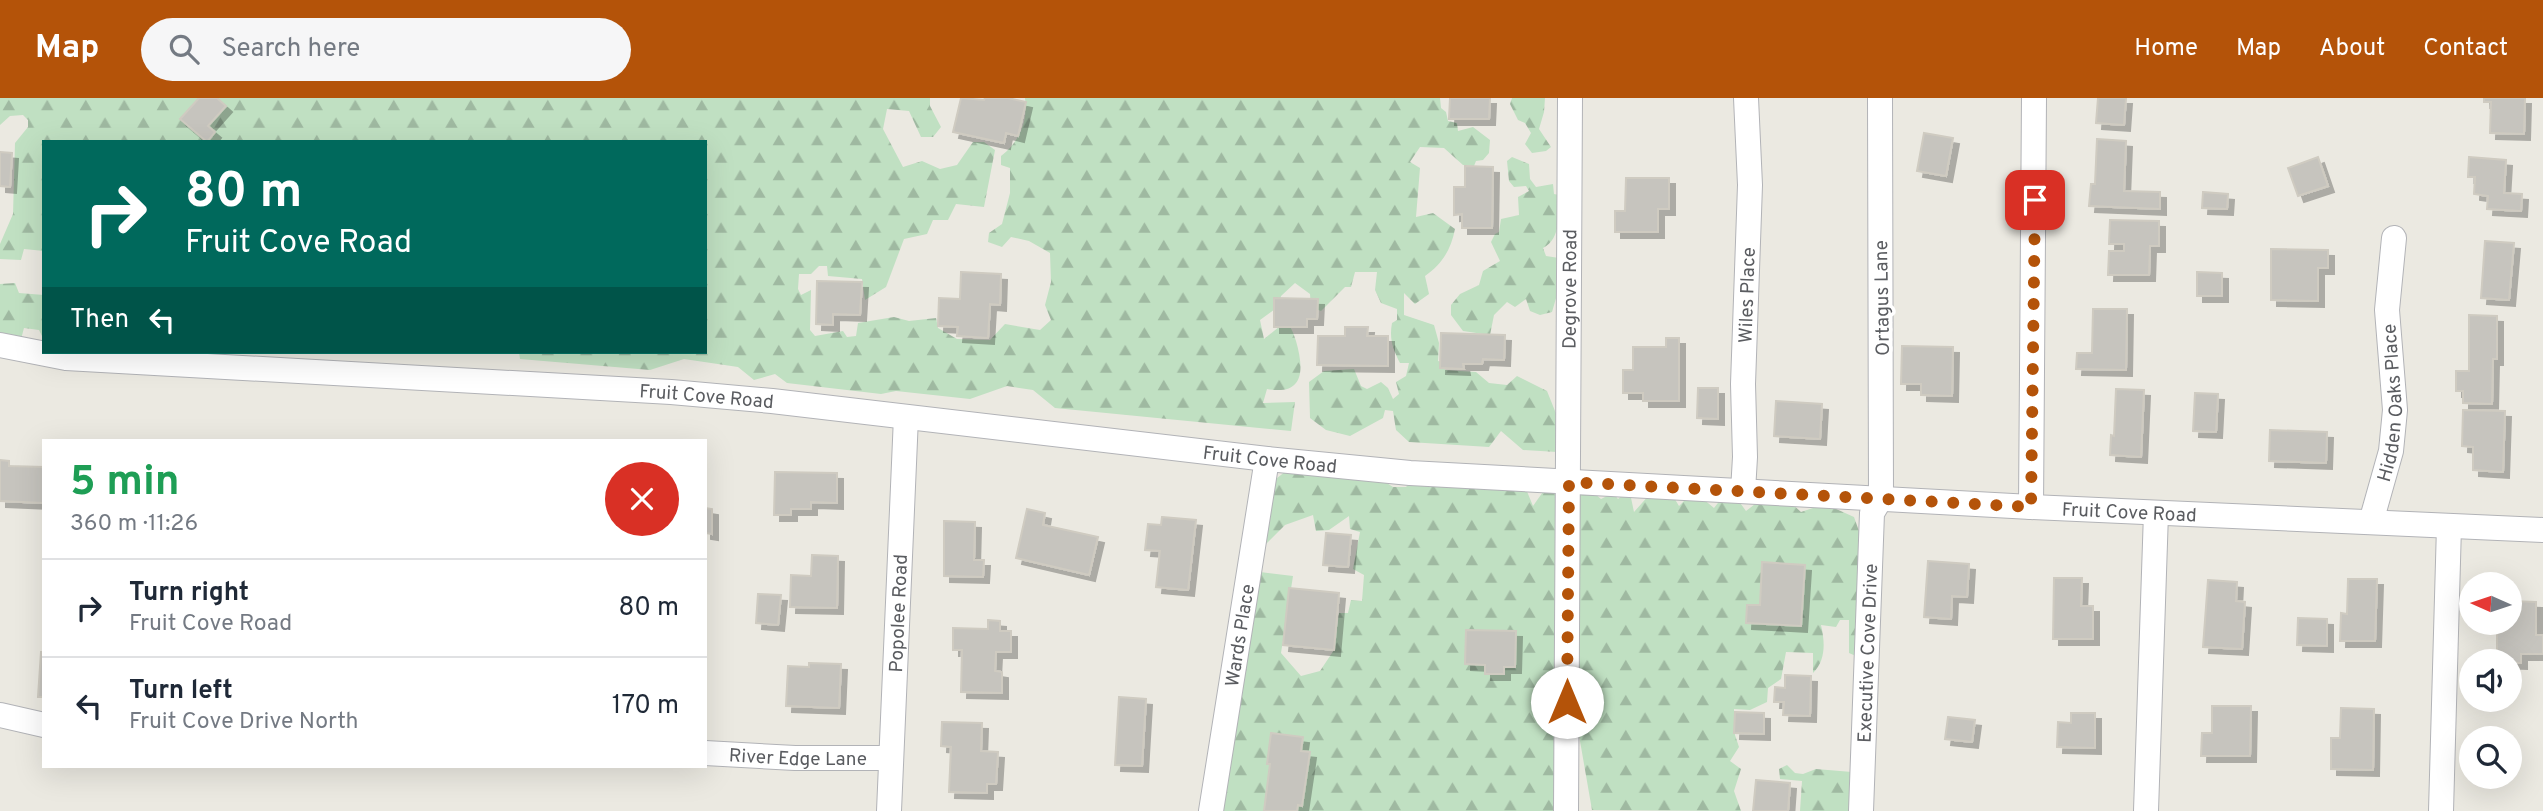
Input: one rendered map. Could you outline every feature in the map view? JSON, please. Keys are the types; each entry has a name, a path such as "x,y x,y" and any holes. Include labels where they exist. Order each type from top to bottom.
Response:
{"street":[{"name":"Degrove Road","path":"1566,811 1570,98"},
{"name":"Wiles Place","path":"1742,491 1745,457 1743,384 1750,185 1746,98"},
{"name":"Ortagus Lane","path":"1881,98 1881,498"},
{"path":"2031,507 2035,98"},
{"name":"Hidden Oaks Place","path":"2371,522 2391,451 2395,410 2387,310 2394,238"},
{"name":"Fruit Cove Road","path":"0,345 42,353"},
{"name":"Fruit Cove Road","path":"46,354 66,358 671,392 1410,473 2031,507 2543,530"},
{"name":"Popolee Road","path":"889,811 906,417"},
{"name":"Wards Place","path":"1211,811 1267,459"},
{"name":"Executive Cove Drive","path":"1861,811 1872,514 1881,498"},
{"path":"2146,811 2155,513"},
{"path":"2441,811 2449,526"},
{"path":"0,715 42,725"},
{"name":"River Edge Lane","path":"707,753 795,758 891,758"}],"green space":[{"path":"0,98 930,98 930,106 941,127 933,137 921,137 909,111 887,109 883,129 903,167 922,161 940,169 957,165 973,142 984,142 995,150 984,207 956,204 948,220 933,220 927,234 904,239 886,287 865,300 862,279 828,276 827,266 819,266 811,274 799,274 798,289 801,295 811,290 810,330 815,336 843,331 847,337 856,336 858,323 894,317 909,321 936,318 938,328 957,339 990,340 1005,324 1040,330 1051,320 1045,305 1051,282 1050,253 1029,241 1011,237 1002,247 988,242 989,233 1002,224 1010,193 1010,168 1001,165 1001,156 1018,137 1024,123 1025,98 1440,98 1441,108 1446,112 1448,121 1457,123 1458,131 1473,127 1490,140 1489,153 1483,160 1476,161 1474,166 1463,165 1444,148 1420,147 1410,162 1420,168 1416,217 1433,213 1455,229 1445,256 1425,276 1429,294 1415,304 1404,293 1404,315 1434,325 1439,343 1438,361 1445,363 1445,370 1476,372 1489,383 1507,385 1517,376 1547,391 1559,421 1557,452 1523,450 1501,431 1489,447 1409,442 1396,430 1393,411 1385,410 1383,418 1350,436 1326,430 1310,418 1309,382 1324,371 1354,369 1361,386 1367,389 1381,382 1388,388 1393,399 1399,394 1396,382 1406,376 1409,363 1400,363 1394,348 1391,329 1392,323 1397,320 1397,309 1381,303 1375,290 1377,272 1355,272 1351,287 1345,287 1321,311 1311,307 1310,294 1295,283 1281,296 1279,306 1260,320 1264,339 1285,322 1291,328 1296,341 1300,361 1299,378 1289,388 1267,389 1263,403 1295,402 1291,431 1055,408 1033,390 1007,386 970,399 896,391 881,394 787,383 775,374 754,380 738,367 684,359 650,370 520,359 519,354 707,354 707,140 42,140 42,251 24,249 21,260 0,259 0,244 13,214 15,143 28,127 28,120 23,115 10,116 0,125"},
{"path":"1512,98 1545,98 1539,129 1551,147 1546,151 1532,153 1525,144 1531,133 1525,123 1518,120 1510,104"},
{"path":"1512,157 1529,164 1530,179 1536,187 1553,184 1554,194 1559,195 1556,232 1549,244 1543,248 1546,256 1559,258 1559,288 1552,312 1540,315 1530,311 1526,299 1515,307 1507,302 1494,315 1490,335 1463,331 1451,315 1451,305 1460,294 1479,285 1483,271 1500,261 1491,242 1499,232 1501,219 1519,215 1518,197 1529,191 1526,186 1514,187 1509,181 1507,161"},
{"path":"15,283 19,293 42,295 42,336 39,330 24,328 21,339 0,333 0,284"},
{"path":"1286,471 1382,480 1393,487 1406,487 1410,483 1526,489 1533,506 1545,489 1565,494 1557,811 1221,811 1260,572 1293,576 1281,653 1301,676 1320,671 1334,650 1339,613 1348,613 1351,600 1362,601 1364,575 1353,569 1360,532 1350,529 1349,516 1329,530 1316,531 1313,515 1285,525 1264,546 1272,482"},
{"path":"1575,492 1594,493 1601,499 1613,493 1618,499 1625,493 1630,493 1634,512 1650,494 1673,496 1679,506 1688,497 1702,498 1714,508 1721,499 1738,500 1746,511 1759,501 1790,502 1801,512 1825,504 1854,517 1860,534 1856,656 1849,653 1849,620 1840,620 1836,627 1821,625 1823,650 1813,673 1813,653 1786,652 1781,679 1768,688 1767,702 1750,710 1734,709 1735,735 1739,747 1730,761 1741,769 1734,791 1741,811 1592,810 1572,695"},
{"path":"1787,765 1795,773 1803,774 1816,769 1852,772 1851,811 1800,811 1802,781 1780,779 1779,769"}],"building":[{"path":"199,98 217,98 226,106 208,126 215,132 209,140 205,140 180,119"},
{"path":"961,98 1008,98 1026,102 1018,136 1006,133 1004,143 953,132"},
{"path":"1450,98 1490,98 1489,119 1449,119"},
{"path":"2098,98 2126,98 2124,125 2096,123"},
{"path":"2484,98 2525,98 2524,134 2490,133 2491,102 2484,102"},
{"path":"1924,133 1953,138 1946,176 1917,171"},
{"path":"2097,139 2126,141 2124,191 2160,192 2160,209 2089,206 2091,184 2095,184"},
{"path":"0,152 12,153 10,187 0,186"},
{"path":"2318,157 2328,186 2298,196 2288,168"},
{"path":"2469,157 2506,160 2504,193 2522,194 2521,211 2487,209 2488,196 2474,194 2475,177 2468,177"},
{"path":"1465,166 1493,167 1492,228 1462,228 1462,214 1454,215 1454,187 1465,187"},
{"path":"1626,178 1669,178 1669,209 1658,209 1658,232 1615,232 1615,211 1625,211"},
{"path":"2203,192 2228,194 2227,209 2202,208"},
{"path":"2110,220 2159,221 2159,246 2150,246 2149,275 2108,275 2109,251 2124,251 2124,244 2109,244"},
{"path":"2485,241 2514,243 2509,300 2481,298"},
{"path":"2271,249 2328,250 2328,268 2318,268 2318,301 2271,300"},
{"path":"961,272 1001,274 1000,305 990,304 988,338 957,336 958,327 938,326 939,298 960,299"},
{"path":"2197,272 2222,273 2222,296 2197,296"},
{"path":"817,281 862,282 860,315 833,314 833,325 816,324"},
{"path":"1274,298 1318,299 1317,319 1307,319 1307,327 1274,327"},
{"path":"2093,309 2127,309 2126,370 2076,369 2077,353 2092,353"},
{"path":"2469,315 2497,316 2497,359 2493,359 2492,404 2463,403 2463,391 2456,391 2456,371 2469,371"},
{"path":"1345,327 1368,327 1367,336 1388,336 1388,366 1317,365 1318,336 1345,336"},
{"path":"1441,333 1505,335 1504,360 1483,359 1482,364 1463,364 1464,369 1440,368"},
{"path":"1666,338 1679,338 1679,401 1643,401 1643,393 1623,393 1623,370 1633,370 1633,347 1666,347"},
{"path":"1902,346 1953,347 1952,396 1921,395 1921,384 1901,384"},
{"path":"1698,388 1718,388 1718,419 1697,418"},
{"path":"2116,389 2144,390 2141,457 2110,455 2111,435 2114,436"},
{"path":"2195,393 2218,394 2216,432 2193,431"},
{"path":"1776,401 1822,404 1820,439 1774,436"},
{"path":"2463,410 2505,411 2503,472 2473,470 2473,447 2462,446"},
{"path":"2270,430 2327,432 2326,463 2269,461"},
{"path":"0,460 9,461 9,466 42,467 42,503 0,501"},
{"path":"775,472 837,473 837,503 811,502 811,509 791,509 791,515 774,515"},
{"path":"707,508 712,509 712,534 707,533"},
{"path":"1027,509 1045,513 1043,525 1098,537 1089,575 1016,558"},
{"path":"1162,517 1196,520 1188,590 1156,587 1160,551 1145,550 1148,524 1161,525"},
{"path":"944,521 975,522 974,560 984,560 983,577 944,576"},
{"path":"1326,533 1351,535 1348,567 1323,565"},
{"path":"812,555 838,556 837,608 790,607 791,575 811,576"},
{"path":"1928,561 1969,564 1967,597 1952,596 1951,619 1924,617"},
{"path":"1762,562 1805,565 1801,626 1746,623 1747,605 1760,605"},
{"path":"2054,578 2082,578 2081,606 2093,606 2093,639 2053,639"},
{"path":"2348,579 2377,579 2375,641 2340,641 2341,613 2347,614"},
{"path":"2208,580 2237,582 2236,601 2245,602 2242,649 2203,647"},
{"path":"1289,588 1339,593 1334,650 1283,645"},
{"path":"758,594 781,595 778,625 756,623"},
{"path":"2522,601 2536,602 2536,635 2543,635 2543,654 2522,654 2522,649 2497,649 2497,635 2522,635"},
{"path":"2298,618 2327,619 2327,646 2297,645"},
{"path":"988,620 1000,621 1000,631 1011,631 1011,652 996,652 995,671 1002,672 1002,693 961,692 962,650 953,650 953,628 988,629"},
{"path":"1466,630 1516,631 1515,667 1504,667 1504,674 1485,674 1485,665 1465,664"},
{"path":"41,652 42,652 42,697 38,697"},
{"path":"809,663 841,664 839,708 786,706 788,666 809,667"},
{"path":"1785,675 1811,676 1810,716 1783,715 1784,702 1774,702 1775,687 1785,688"},
{"path":"1119,697 1146,699 1142,766 1115,765"},
{"path":"2212,706 2251,706 2250,756 2201,756 2202,733 2212,733"},
{"path":"2341,708 2374,709 2373,770 2331,769 2331,738 2340,738"},
{"path":"1735,712 1764,713 1764,734 1734,733"},
{"path":"2071,713 2095,713 2095,748 2057,747 2058,722 2071,723"},
{"path":"1948,717 1975,720 1972,742 1945,739"},
{"path":"942,722 982,723 981,751 998,752 996,784 987,784 987,793 949,792 951,747 941,746"},
{"path":"1271,733 1303,737 1301,751 1310,752 1302,806 1298,805 1297,811 1264,811"},
{"path":"1756,780 1790,783 1788,811 1753,811"}],"route":[{"path":"1567,702 1569,482 2031,507 2035,200"}]}
